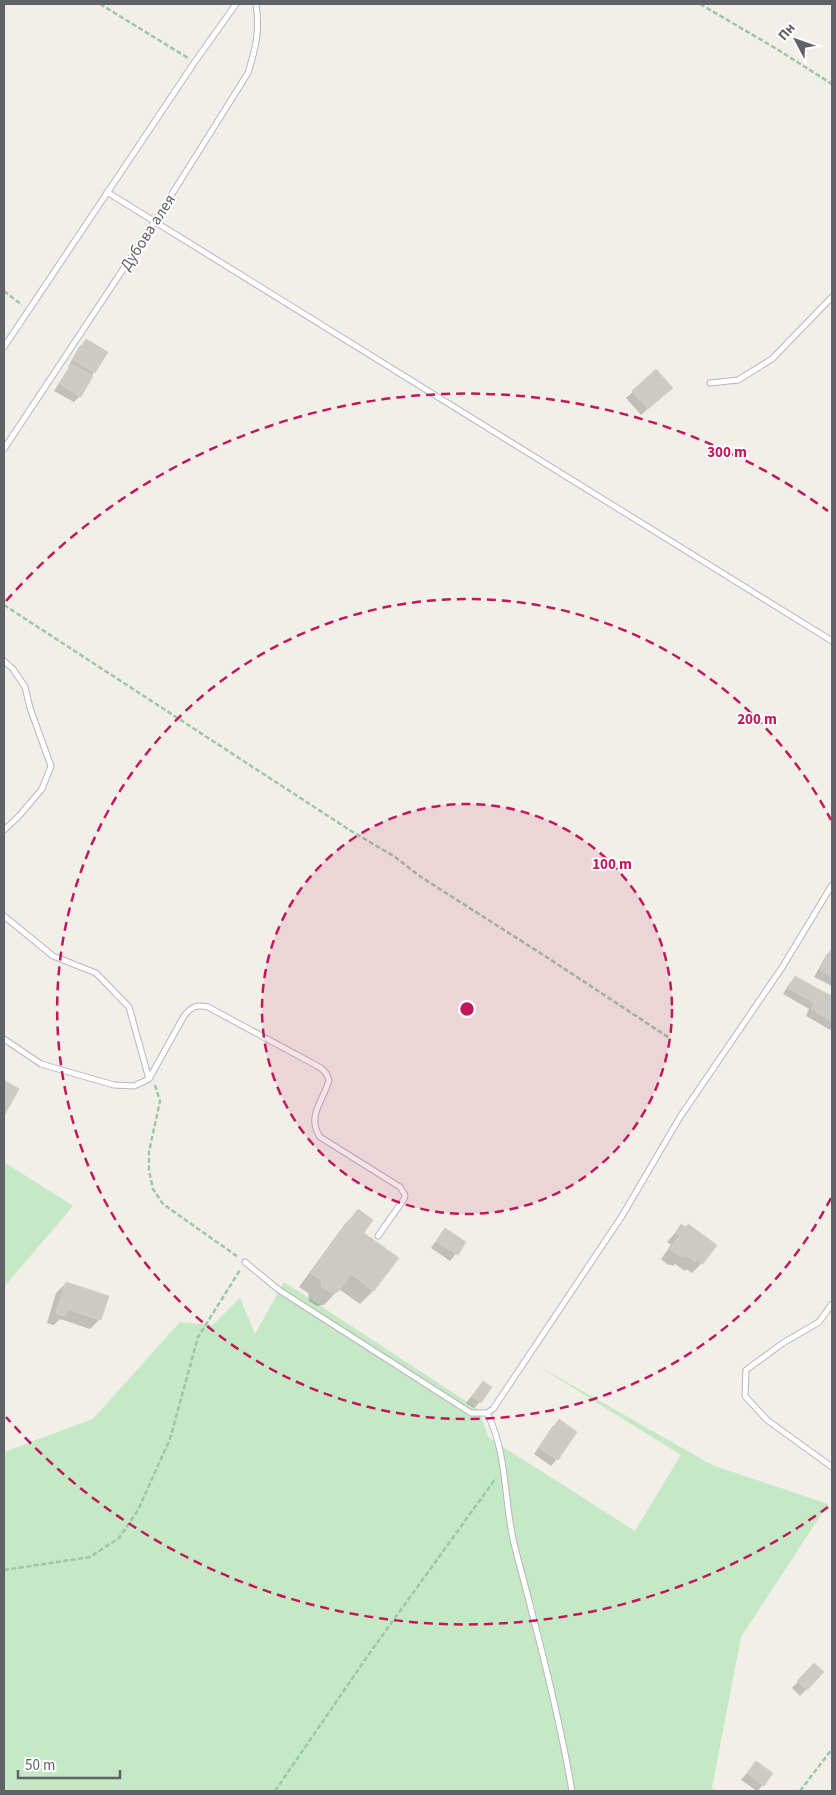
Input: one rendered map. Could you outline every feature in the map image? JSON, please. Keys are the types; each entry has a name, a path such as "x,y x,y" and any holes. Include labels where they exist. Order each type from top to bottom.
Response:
{"lane":[{"path":"4,347 194,63 236,4"},
{"name":"Дубова алея","path":"4,448 155,221 248,73 257,47 259,23 256,4"},
{"path":"107,192 832,641"},
{"path":"710,383 738,380 772,359 832,297"},
{"path":"4,661 13,669 25,688 30,708 51,766 42,789 20,816 4,830"},
{"path":"245,1262 279,1290 470,1414 487,1413 493,1409 622,1216 680,1117 783,966 832,885"},
{"path":"4,916 53,956 96,973 129,1007 150,1079"},
{"path":"4,1039 41,1064 114,1085 134,1086 150,1079 184,1016 190,1009 199,1005 208,1007 321,1068 326,1073 329,1080 316,1113 315,1130 320,1137 400,1187 405,1195 378,1236"},
{"path":"832,1304 818,1322 783,1343 746,1370 745,1396 767,1420 832,1468"},
{"path":"487,1413 494,1426 503,1468 513,1540 534,1618 572,1791"}],"path":[{"path":"100,4 194,63"},
{"path":"700,4 776,48 832,84"},
{"path":"4,291 28,310"},
{"path":"4,605 348,829 395,857 421,877 671,1039"},
{"path":"4,1570 90,1557 119,1538 138,1510 170,1439 198,1337 245,1262 163,1204 153,1189 148,1172 149,1152 160,1101 157,1086 150,1079"},
{"path":"275,1791 369,1654 503,1468"},
{"path":"800,1791 832,1749"}],"green space":[{"path":"4,1162 73,1206 4,1287"},
{"path":"284,1282 478,1409 489,1438 635,1531 681,1455 533,1363 712,1465 828,1504 741,1637 712,1788 718,1791 4,1791 4,1452 93,1419 180,1322 213,1325 240,1298 255,1334"}],"building":[{"path":"86,339 108,352 95,373 73,360"},
{"path":"71,364 93,376 81,397 60,384"},
{"path":"656,369 673,388 648,409 632,391"},
{"path":"832,948 832,977 820,970"},
{"path":"795,976 822,991 815,1003 788,988"},
{"path":"822,991 832,996 832,1021 811,1009"},
{"path":"4,1080 19,1089 4,1116"},
{"path":"358,1209 373,1220 364,1233 399,1258 374,1291 351,1274 338,1292 331,1293 322,1287 321,1280 311,1273"},
{"path":"681,1224 686,1227 688,1224 717,1245 703,1264 697,1259 695,1262 686,1255 684,1257 680,1254 679,1256 670,1249 680,1235 676,1232"},
{"path":"445,1228 466,1242 458,1255 436,1241"},
{"path":"66,1282 109,1296 101,1320 67,1309 65,1316 56,1313"},
{"path":"483,1381 492,1387 481,1403 472,1396"},
{"path":"559,1419 577,1432 558,1460 539,1448"},
{"path":"814,1663 824,1672 807,1690 797,1681"},
{"path":"756,1761 773,1773 764,1786 747,1773"}]}
